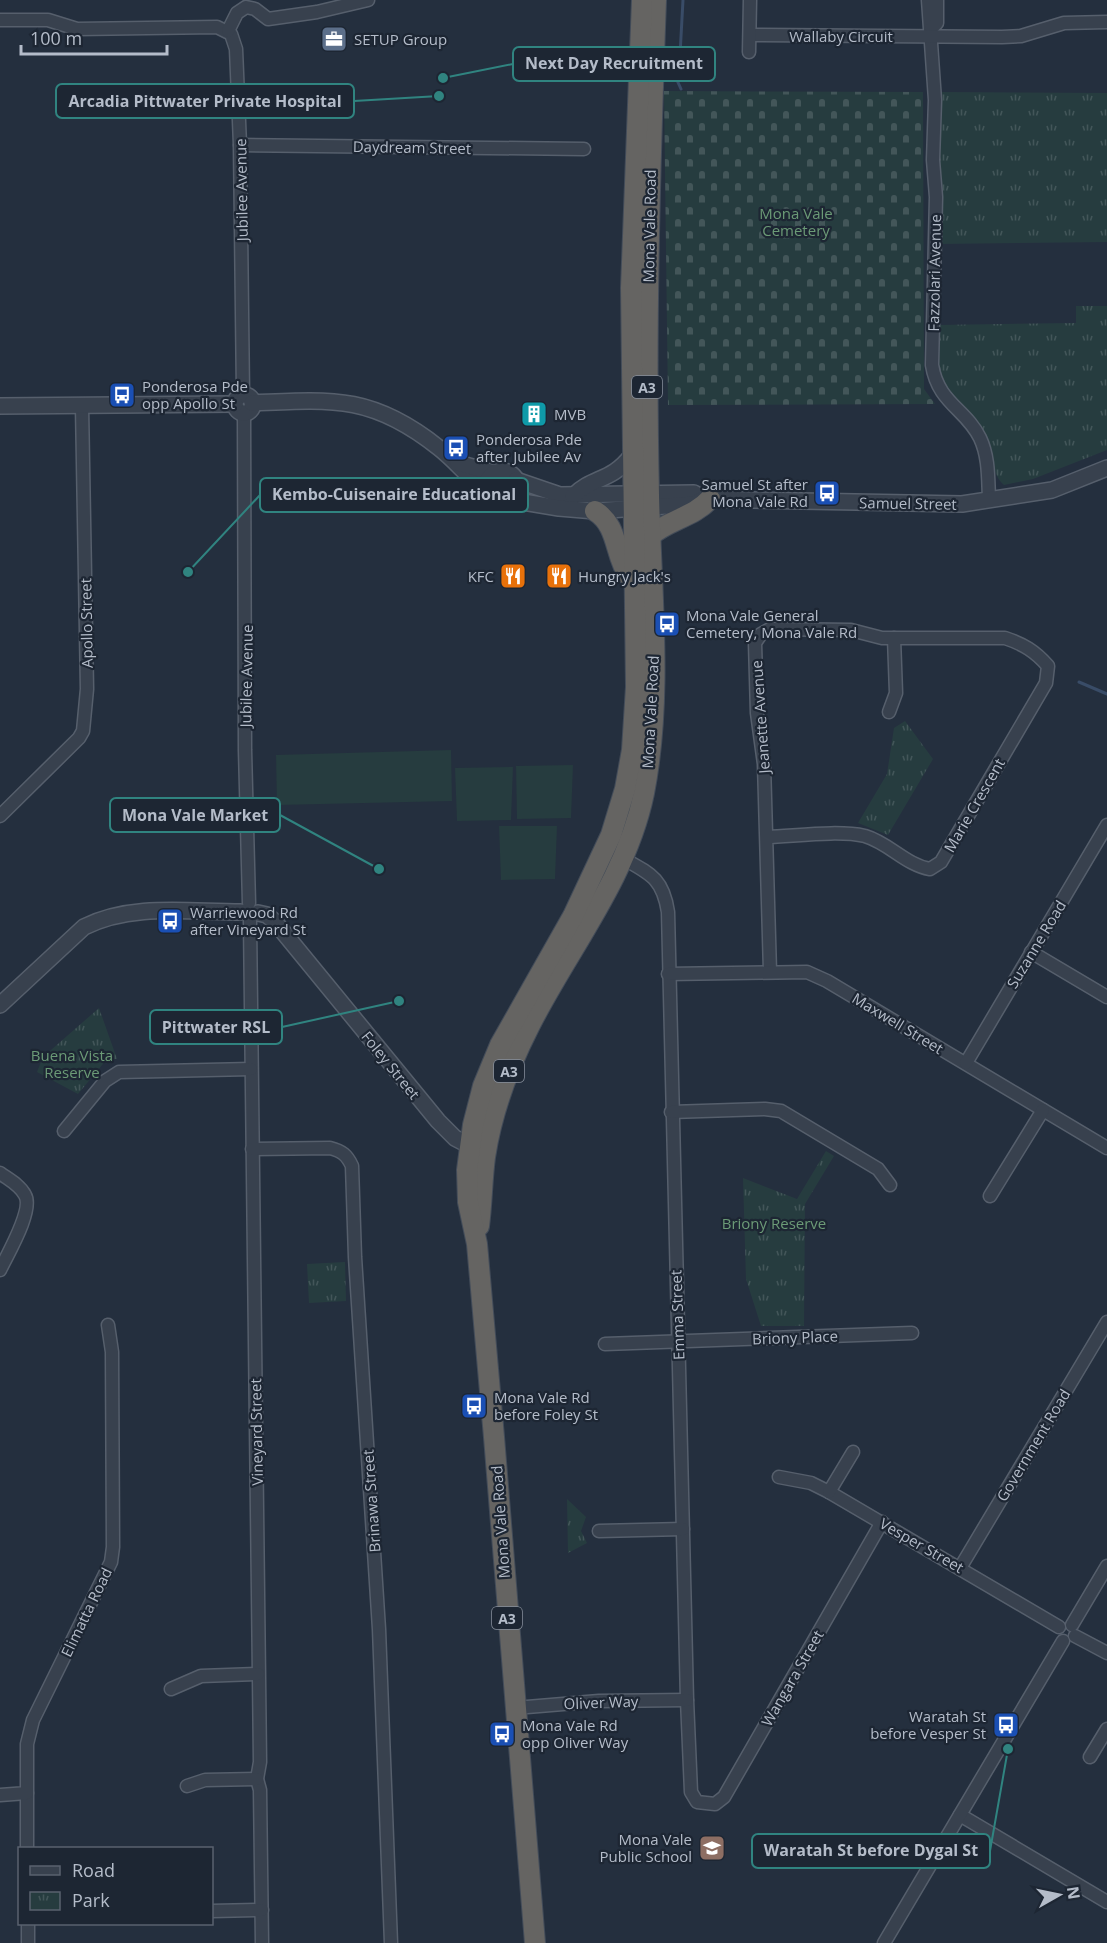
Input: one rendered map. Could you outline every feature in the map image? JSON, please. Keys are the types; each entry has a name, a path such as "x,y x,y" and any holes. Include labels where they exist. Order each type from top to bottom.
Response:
{"highway":[{"name":"Mona Vale Road","path":"478,1150 507,1075 530,1025 612,885 624,859 638,814 651,751 650,536 631,456 631,288 642,0"},
{"name":"Mona Vale Road","path":"535,1943 477,1244 478,1150 483,1086 500,1045 593,878 611,835 625,789 635,708 634,583 641,501 656,0"},
{"path":"650,536 671,521 702,509 707,499"},
{"path":"595,511 604,517 611,527 626,572 634,583"},
{"path":"593,878 607,869 615,859 624,859 619,847 626,811 625,789"}],"street":[{"path":"0,20 48,20 76,29 217,27 228,31 237,13 246,7 253,8 271,19 318,12 368,0"},
{"path":"749,52 750,0"},
{"name":"Fazzolari Avenue","path":"928,0 936,197 932,365 938,389 980,439 988,466 989,499"},
{"name":"Fazzolari Avenue","path":"931,33 937,23 937,0"},
{"name":"Wallaby Circuit","path":"750,35 931,33 1021,36 1064,23 1107,22"},
{"name":"Jubilee Avenue","path":"228,31 236,49 240,145 244,404 245,750 249,912"},
{"name":"Daydream Street","path":"240,145 584,149"},
{"path":"0,406 324,401 372,407 402,421 458,463 494,473 508,472 516,480 547,492 641,501"},
{"name":"Apollo Street","path":"3,813 83,731 87,689 82,406"},
{"path":"573,496 583,486 611,476 631,456"},
{"path":"458,463 465,475 487,491 497,502 512,500 595,511 641,501"},
{"name":"Samuel Street","path":"641,501 694,504 707,499 951,505 1052,490 1107,468"},
{"path":"487,491 488,481 494,473"},
{"path":"512,500 517,491 516,480"},
{"name":"Jeanette Avenue","path":"770,972 764,764 757,713 755,644 761,634 770,629 851,630 882,638 1005,638 1022,644 1036,653 1048,666 1046,682"},
{"path":"890,712 896,693 894,638"},
{"name":"Marie Crescent","path":"767,837 864,836 888,845 918,867 930,869 941,862 1046,682"},
{"name":"Suzanne Road","path":"966,1063 1031,952 1104,840 1107,825"},
{"name":"Emma Street","path":"624,859 651,874 665,895 691,1792"},
{"path":"0,1005 84,927 97,920 130,912 249,912"},
{"name":"Vineyard Street","path":"249,912 260,1762 257,1779 260,1790 262,1943"},
{"name":"Foley Street","path":"249,912 267,915 276,922 438,1121 455,1138 478,1150"},
{"path":"1031,952 1107,997"},
{"name":"Maxwell Street","path":"668,974 807,972 827,981 1107,1148"},
{"path":"64,1131 105,1081 123,1071 251,1069"},
{"path":"671,1112 765,1109 781,1111 878,1169 890,1185"},
{"path":"990,1196 1043,1110"},
{"name":"Brinawa Street","path":"252,1149 330,1148 340,1151 348,1158 352,1166 355,1257 379,1629 391,1943"},
{"path":"0,1173 22,1190 28,1201 26,1212 0,1270"},
{"name":"Government Road","path":"960,1568 1107,1322"},
{"name":"Elimatta Road","path":"27,1847 27,1744 33,1720 109,1570 113,1554 112,1371 108,1325"},
{"name":"Briony Place","path":"605,1344 912,1333"},
{"path":"829,1492 853,1452"},
{"name":"Vesper Street","path":"779,1477 811,1483 829,1492 1059,1627"},
{"name":"Wangara Street","path":"691,1792 697,1802 709,1805 724,1797 882,1522"},
{"path":"599,1531 683,1530"},
{"path":"1062,1641 1071,1640 1073,1630 1107,1566"},
{"path":"1062,1641 1057,1633 1063,1623 1107,1653"},
{"path":"884,1943 1062,1641"},
{"path":"171,1689 201,1676 258,1674"},
{"name":"Oliver Way","path":"515,1708 598,1701 687,1700"},
{"path":"1090,1757 1107,1729"},
{"path":"187,1786 205,1780 257,1779"},
{"path":"0,1795 27,1792"},
{"path":"960,1815 1107,1902"},
{"path":"213,1911 262,1910"},
{"path":"28,1925 28,1943"}],"green space":[{"name":"Mona Vale Cemetery","path":"664,91 923,92 924,389 935,404 668,405"},
{"path":"938,92 1107,93 1107,242 937,244"},
{"path":"1076,306 1107,306 1107,450 1033,479 1004,485 997,476 989,448 982,435 948,396 940,382 936,358 938,325 1076,323"},
{"path":"905,721 933,759 888,835 858,823 887,774 894,728"},
{"path":"451,750 452,801 277,805 276,755"},
{"path":"573,765 571,818 517,819 516,766"},
{"path":"513,767 511,820 457,821 455,768"},
{"path":"499,826 557,826 555,879 501,880"},
{"name":"Buena Vista Reserve","path":"99,1008 117,1059 107,1059 78,1094 37,1072 43,1057"},
{"name":"Briony Reserve","path":"826,1151 834,1156 805,1204 804,1326 761,1326 746,1279 743,1178 797,1199"},
{"path":"345,1262 346,1301 309,1303 307,1264"},
{"path":"567,1499 586,1517 581,1531 587,1543 568,1553"}],"waterway":[{"path":"681,89 676,78 680,55 683,0"},
{"path":"1079,682 1107,694"}],"place":[{"name":"SETUP Group","path":"334,39"},
{"name":"Next Day Recruitment","path":"443,78"},
{"name":"Arcadia Pittwater Private Hospital","path":"439,96"},
{"name":"Ponderosa Pde opp Apollo St","path":"122,395"},
{"name":"MVB","path":"534,414"},
{"name":"Ponderosa Pde after Jubilee Av","path":"456,448"},
{"name":"Samuel St after Mona Vale Rd","path":"827,493"},
{"name":"Kembo-Cuisenaire Educational","path":"188,572"},
{"name":"KFC","path":"513,576"},
{"name":"Hungry Jack's","path":"559,576"},
{"name":"Mona Vale General Cemetery, Mona Vale Rd","path":"667,624"},
{"name":"Mona Vale Market","path":"379,869"},
{"name":"Warriewood Rd after Vineyard St","path":"170,921"},
{"name":"Pittwater RSL","path":"399,1001"},
{"name":"Mona Vale Rd before Foley St","path":"474,1406"},
{"name":"Waratah St before Vesper St","path":"1006,1725"},
{"name":"Mona Vale Rd opp Oliver Way","path":"502,1734"},
{"name":"Waratah St before Dygal St","path":"1008,1749"},
{"name":"Mona Vale Public School","path":"712,1848"}]}
